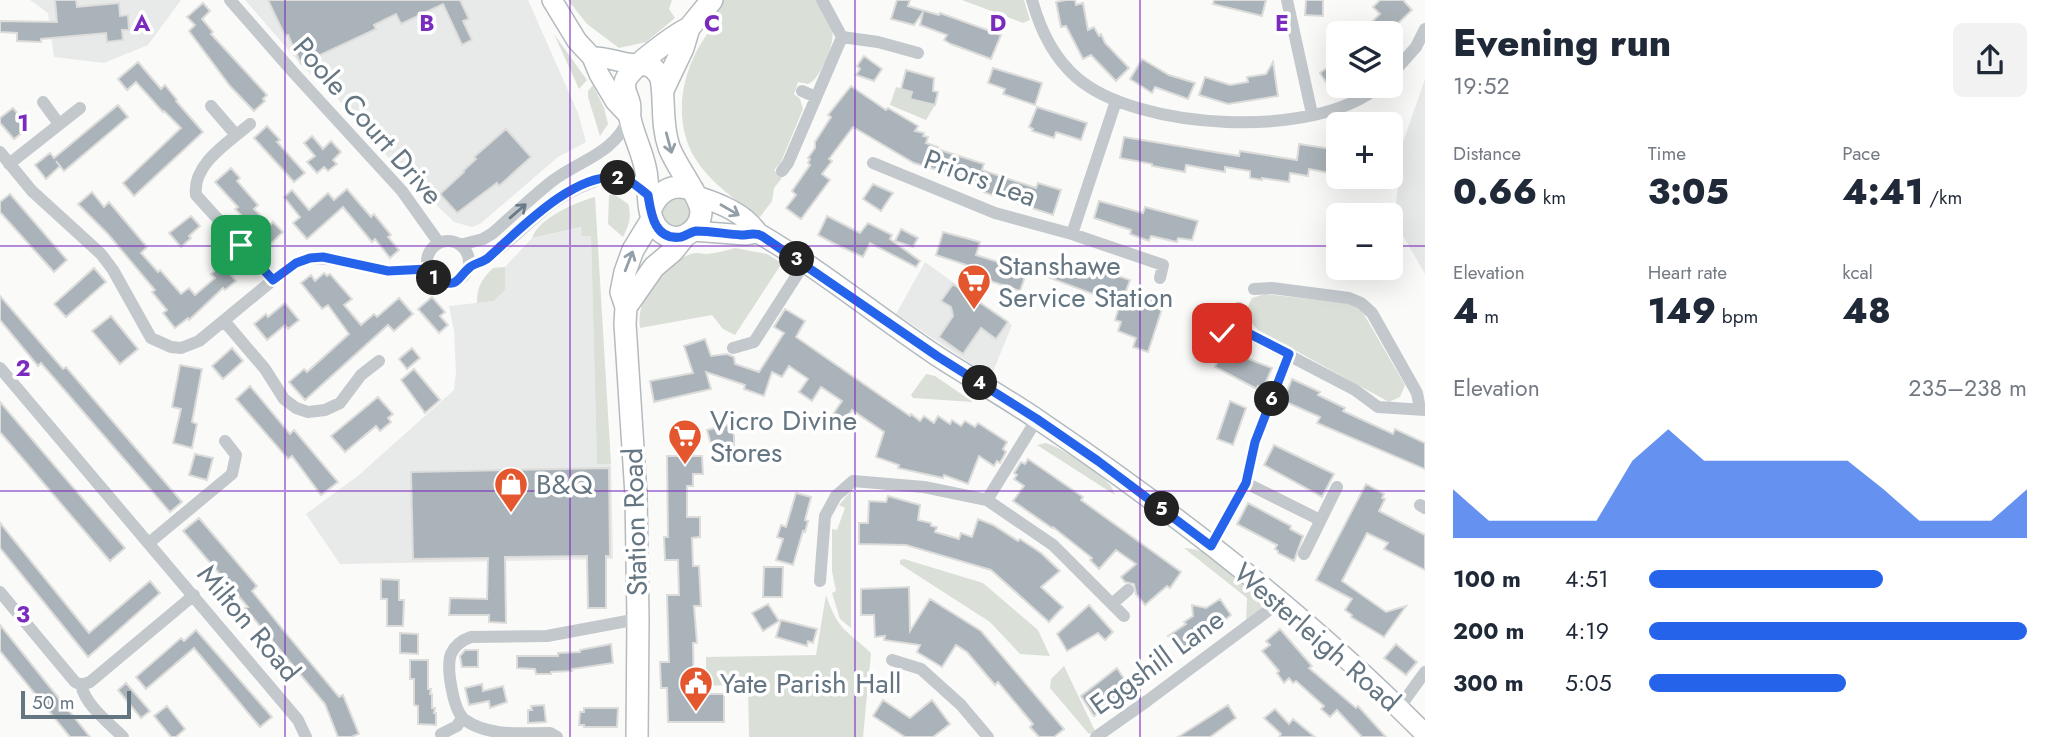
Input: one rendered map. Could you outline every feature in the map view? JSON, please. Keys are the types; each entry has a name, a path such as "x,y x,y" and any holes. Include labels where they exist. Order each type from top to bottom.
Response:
{"main road":[{"path":"663,90 683,48 689,28 712,0"},
{"path":"688,234 673,237 664,234 650,208 645,163 630,117 630,104 624,91 630,72 675,34 689,28"},
{"path":"626,307 654,268 698,224 701,211 695,193 668,145 663,116 663,90 656,69 640,64"},
{"path":"650,208 655,198 670,188 685,187 695,193"},
{"name":"Station Road","path":"637,737 638,619 634,455 626,307 621,292 625,272 650,208"}],"street":[{"name":"Poole Court Drive","path":"230,0 402,191 439,243"},
{"path":"460,245 483,239 493,233 553,181 599,155 623,132 630,117 615,101 592,57 577,41 552,0"},
{"path":"822,0 842,37"},
{"path":"1032,0 1044,33 1061,62 1096,92 1116,102 1180,118 1239,123 1312,114 1338,108 1362,98"},
{"path":"1287,0 1312,114"},
{"path":"1403,62 1416,47 1425,29"},
{"path":"842,37 856,37 918,53"},
{"path":"782,171 788,163 842,37"},
{"path":"592,57 603,56 630,65 640,64"},
{"path":"802,91 816,97"},
{"path":"43,102 59,124"},
{"path":"1072,234 1116,102"},
{"path":"211,106 236,135"},
{"path":"9,164 80,108"},
{"path":"250,124 201,169 195,189 196,195 273,280"},
{"path":"0,152 32,191 101,254 113,270 151,338 159,343 181,348 200,341 273,280 296,263 310,258 323,257 388,271 428,269"},
{"name":"Priors Lea","path":"873,163 995,213 1072,234 1163,265 1160,278"},
{"path":"468,268 469,259 460,245 446,241 439,243 428,254 428,269 432,276 445,283 459,280 468,268 484,261 558,197 604,178 621,178 634,184 650,208"},
{"name":"Westerleigh Road","path":"695,193 724,206 751,223 758,233 937,356 1098,461 1281,601 1425,734"},
{"path":"688,234 758,233"},
{"path":"733,348 754,342 804,264"},
{"path":"1239,308 1239,323 1246,332 1355,390 1378,407 1423,410 1418,393 1372,313 1360,303 1349,298 1272,288 1254,289"},
{"path":"225,321 265,369 284,399 296,408 308,412 325,410 340,402 361,374 379,362"},
{"path":"1208,357 1213,343 1222,333 1239,323"},
{"path":"1211,546 1246,483 1255,442 1289,354"},
{"name":"Milton Road","path":"0,368 298,720 306,737"},
{"path":"987,500 1037,419"},
{"path":"150,542 232,474 236,455 225,441"},
{"path":"820,581 825,516 836,496 853,481 923,486 987,500 1053,545 1124,616"},
{"path":"1246,483 1320,520"},
{"path":"1304,554 1336,487"},
{"path":"1112,604 1128,590"},
{"path":"0,592 75,682 82,685 90,682 194,595"},
{"name":"Eggshill Lane","path":"1096,737 1281,601"},
{"path":"557,737 550,733 495,732 462,718 456,709 449,668 454,648 464,639 471,637 547,636 638,619"},
{"path":"892,660 921,669 961,705 988,737"},
{"path":"1399,708 1425,672"},
{"path":"82,685 85,695 110,726 123,737"},
{"path":"441,734 457,726 462,718"}],"shaded area":[{"path":"30,0 181,0 148,45 104,63 54,57 48,13"},
{"path":"245,0 528,0 578,113 586,142 558,157 480,224 472,227 454,222 393,163 331,91 305,69"},
{"path":"568,0 672,0 669,9 675,18 646,42 619,48 587,24"},
{"path":"723,0 816,0 833,35 822,68 813,81 808,84 798,82 794,94 800,99 803,109 781,162 774,170 782,178 774,188 772,201 760,217 707,175 690,150 684,131 683,92 688,73 705,37 717,22 706,20"},
{"path":"962,0 1024,0 1030,20 1023,23"},
{"path":"554,34 587,80 579,89"},
{"path":"1425,79 1425,274 1403,236 1403,203 1396,203 1398,189 1403,189 1403,142"},
{"path":"593,85 608,124 600,136 588,97 588,91"},
{"path":"896,87 913,92 913,101 927,101 927,104 935,105 926,120 890,105"},
{"path":"614,194 628,204 629,208 629,221 623,237 608,224 609,195"},
{"path":"677,196 688,200 692,211 688,222 677,226 666,222 662,211 666,200"},
{"path":"595,197 611,464 597,464 591,236 582,236 581,227 532,238 550,218"},
{"path":"582,227 591,236 597,464 611,464 613,559 340,564 306,514 359,475 454,390 454,331 449,306 494,301 505,290 505,267 532,238"},
{"path":"735,248 767,254 782,263 735,335 723,329 712,315 640,328 642,305 647,294 653,283 671,265 693,253 711,254"},
{"path":"925,262 1012,325 991,377 896,314"},
{"path":"505,267 505,290 494,301 477,303 480,284 485,276 493,268"},
{"path":"1265,294 1353,304 1362,311 1405,385 1400,397 1389,402 1258,330 1247,311 1252,298"},
{"path":"926,374 935,376 973,402 913,398 911,395"},
{"path":"1045,443 1089,468 1110,485 1115,495 1037,445"},
{"path":"851,491 851,628 840,619 832,593 836,591 832,571 832,529 837,530 845,508 839,505"},
{"path":"1184,548 1201,551 1217,561 1245,585 1262,608 1246,623 1247,598"},
{"path":"900,560 983,583 1038,630 1050,656 1020,654 990,622 900,564"},
{"path":"826,595 839,622 871,653 863,737 749,737 748,684 706,686 706,657 816,655"},
{"path":"1064,666 1095,731 1089,734 1050,688 1051,679"}],"building":[{"path":"55,0 76,0 77,7 119,3 120,16 128,15 129,30 122,30 123,40 107,42 106,33 41,39 41,42 17,41 17,33 0,32 0,21 57,22"},
{"path":"268,0 460,0 469,19 463,21 472,40 462,45 443,4 401,24 396,14 374,25 376,29 301,64"},
{"path":"897,0 910,0 908,6 939,15 940,13 1001,35 991,59 951,44 944,40 947,35 920,25 923,12 914,25 891,19"},
{"path":"1075,0 1076,5 1083,3 1088,30 1094,27 1129,68 1116,81 1091,55 1083,59 1066,26 1061,27 1056,2"},
{"path":"1214,0 1266,0 1262,16 1213,4"},
{"path":"1306,0 1323,0 1323,16 1305,15"},
{"path":"1380,0 1403,0 1412,10 1401,21 1373,21 1380,14 1373,7"},
{"path":"203,3 210,11 202,19 213,32 211,34 267,95 263,99 265,101 254,111 230,86 189,31 195,25 187,17"},
{"path":"864,56 882,69 874,81 856,75 860,69 857,66"},
{"path":"1142,59 1169,75 1195,83 1188,99 1155,87 1152,93 1130,79"},
{"path":"138,62 161,89 165,85 203,132 134,196 123,183 181,128 136,82 127,90 118,79"},
{"path":"1273,62 1278,96 1228,104 1199,95 1205,77 1230,85 1248,82 1247,77 1266,74"},
{"path":"993,68 1042,83 1035,105 1003,94 1005,89 988,83"},
{"path":"1326,69 1326,82 1320,73"},
{"path":"906,70 934,78 933,91 938,92 935,105 910,99 912,92 901,89"},
{"path":"851,86 886,110 888,108 918,126 915,131 924,133 923,136 928,137 926,143 938,147 937,149 984,164 982,170 1036,188 1038,183 1061,190 1053,215 983,192 985,187 960,179 962,171 955,168 951,174 914,163 853,127 829,159 832,161 822,174 830,180 801,219 786,208 796,195 792,191 810,165 808,158 831,117 828,115"},
{"path":"118,105 128,117 64,171 60,166 46,179 35,165 50,153 54,158"},
{"path":"1037,107 1087,123 1081,140 1056,132 1054,138 1032,131 1029,127"},
{"path":"13,108 29,127 14,139 0,123 0,118"},
{"path":"267,126 280,140 277,142 305,173 294,182 254,138"},
{"path":"506,129 531,157 499,186 497,183 457,213 440,194 476,159 474,157"},
{"path":"312,136 323,149 331,141 341,152 333,160 337,164 328,171 324,167 317,173 307,162 315,156 304,143"},
{"path":"1124,137 1239,156 1240,151 1297,160 1299,144 1326,148 1326,172 1309,169 1308,176 1290,173 1289,182 1250,178 1250,171 1225,167 1225,172 1186,165 1185,172 1120,158"},
{"path":"231,168 240,178 237,181 258,205 254,209 270,225 273,222 283,232 267,247 258,236 260,234 235,209 238,207 215,182"},
{"path":"873,184 893,193 881,211 863,199"},
{"path":"347,189 371,217 374,214 391,235 388,237 399,250 390,258 375,239 372,242 343,207 307,239 293,223 300,217 284,197 292,190 309,210 328,193 334,200"},
{"path":"92,192 104,207 109,202 147,247 141,253 181,294 189,288 195,295 215,278 211,274 222,265 236,281 225,290 223,288 189,320 188,318 175,328 163,313 167,310 152,292 155,290 108,234 78,204"},
{"path":"10,194 67,260 54,272 0,212 0,202"},
{"path":"1099,201 1143,213 1145,207 1198,221 1192,240 1178,238 1177,242 1151,236 1149,241 1130,234 1131,230 1094,218"},
{"path":"191,216 200,226 181,247 169,233"},
{"path":"827,216 860,233 868,223 892,235 890,239 920,261 916,267 870,243 863,257 833,243 818,235"},
{"path":"901,229 918,238 913,247 895,241"},
{"path":"943,232 980,242 976,255 1027,271 1020,291 973,275 976,268 936,255"},
{"path":"1049,264 1080,274 1083,264 1130,280 1126,291 1159,302 1158,307 1162,309 1148,352 1133,347 1136,338 1118,331 1121,322 1115,320 1120,304 1045,276"},
{"path":"94,268 106,282 66,317 54,304"},
{"path":"324,273 327,276 330,274 352,299 344,305 361,325 374,314 377,317 399,298 413,314 394,331 388,325 305,400 289,382 304,369 307,372 349,334 328,305 322,309 301,283 311,275 315,281"},
{"path":"953,284 1008,322 996,339 981,328 963,354 939,337 953,316 951,307 941,301"},
{"path":"0,296 63,369 66,367 182,502 170,512 41,363 38,366 0,320"},
{"path":"432,297 445,312 440,316 448,325 439,333 418,309"},
{"path":"285,303 299,320 288,329 285,325 267,340 254,324"},
{"path":"785,309 805,321 796,337 910,416 911,414 920,421 924,416 934,423 938,416 950,424 952,420 961,426 965,421 975,427 978,423 1007,442 1003,449 1006,452 1000,463 997,461 994,466 979,456 968,484 944,475 943,478 898,468 899,465 876,457 884,432 852,410 839,431 827,423 842,401 821,387 812,401 799,392 808,379 789,366 782,377 772,372 764,396 744,389 745,385 706,372 711,389 654,402 650,381 693,373 684,346 705,339 711,356 727,354 734,357 735,364 759,372 784,333 774,327"},
{"path":"111,316 138,349 120,364 92,331"},
{"path":"232,348 243,361 223,379 212,366"},
{"path":"412,348 420,358 407,369 399,359"},
{"path":"1223,349 1272,368 1263,389 1258,386 1257,389 1215,367"},
{"path":"180,365 202,369 192,422 197,424 192,448 173,443 181,409 172,407"},
{"path":"414,369 440,400 425,413 401,380"},
{"path":"1292,379 1320,392 1318,395 1345,408 1343,411 1393,434 1395,429 1425,443 1425,469 1317,423 1320,417 1286,402 1288,399 1284,398"},
{"path":"250,386 290,434 294,430 338,482 321,495 292,456 288,459 236,399"},
{"path":"378,397 393,414 388,418 391,422 380,431 376,426 345,452 331,436"},
{"path":"1230,401 1246,408 1233,445 1217,439"},
{"path":"0,402 125,548 110,561 0,432"},
{"path":"731,424 734,463 716,463 707,430"},
{"path":"1274,445 1334,474 1322,497 1264,465"},
{"path":"195,454 213,458 207,480 189,475"},
{"path":"667,456 702,456 703,474 693,474 693,486 687,486 687,517 700,517 700,537 692,538 693,566 699,566 701,606 694,606 697,643 693,643 694,694 724,694 724,722 668,722 667,688 661,688 660,662 669,662 667,595 679,595 678,560 665,560 664,537 668,537"},
{"path":"1028,459 1083,497 1081,500 1181,572 1170,588 1167,586 1145,605 1136,594 1134,584 1125,582 1121,577 1136,564 1116,550 1099,569 1090,560 1092,558 1053,527 1013,501 1024,486 1014,479 1017,475 1014,473 1021,462 1025,464"},
{"name":"B&Q","path":"609,468 610,556 606,556 606,608 588,608 587,556 505,557 506,623 489,622 489,615 449,615 450,598 487,599 488,558 413,559 411,472"},
{"path":"1366,484 1384,494 1382,498 1385,499 1379,511 1425,535 1425,570 1384,549 1388,543 1367,533 1342,581 1386,612 1406,606 1384,637 1351,617 1345,610 1352,599 1316,580"},
{"path":"796,493 811,497 805,520 808,521 793,565 776,560 783,539 777,537 781,525 786,527"},
{"path":"888,496 920,505 918,520 937,527 935,532 959,539 961,533 972,537 978,519 1018,541 1020,539 1041,553 1060,571 1041,587 1063,607 1049,622 991,570 906,545 859,544 859,523 868,523 869,501 886,502"},
{"path":"1248,503 1291,526 1290,529 1303,536 1294,561 1278,553 1275,549 1277,545 1237,524"},
{"path":"199,518 257,586 252,591 284,631 339,697 343,695 359,734 338,737 325,704 183,531"},
{"path":"0,523 89,633 150,581 160,593 88,657 0,548"},
{"path":"764,567 783,567 782,597 763,597"},
{"path":"381,579 399,580 399,600 404,600 403,626 387,626 387,599 381,599"},
{"path":"909,587 910,631 930,599 981,631 1064,729 1054,737 1039,737 1030,727 1033,724 998,682 995,685 967,652 956,645 942,667 917,652 920,645 884,640 885,636 875,637 874,615 861,615 861,589"},
{"path":"1220,599 1231,615 1226,622 1178,651 1168,636 1193,616 1192,605 1206,608"},
{"path":"768,604 779,621 763,631 752,613"},
{"path":"1089,605 1113,632 1105,640 1098,633 1067,651 1057,634"},
{"path":"781,620 817,629 813,643 808,641 807,646 776,637"},
{"path":"0,625 90,737 70,737 0,651"},
{"path":"1280,629 1312,666 1309,668 1356,708 1358,706 1386,737 1362,737 1337,710 1330,717 1321,709 1324,706 1296,681 1293,683 1289,678 1284,683 1277,673 1279,671 1262,651 1270,645 1266,641"},
{"path":"196,630 272,717 260,727 194,648 146,689 136,677 181,638 184,641"},
{"path":"400,633 418,634 418,654 400,653"},
{"path":"611,644 613,663 551,674 536,674 535,669 517,668 517,656 558,656 558,653 580,652"},
{"path":"1396,644 1417,662 1406,675 1384,658"},
{"path":"465,650 478,650 478,667 462,667 460,656"},
{"path":"410,660 428,660 428,689 431,689 436,725 418,724 418,706 414,705 414,679 410,679"},
{"path":"1117,668 1130,688 1094,716 1081,696"},
{"path":"126,683 150,711 141,718 118,690"},
{"path":"482,684 483,691 503,686 507,702 490,708 489,701 469,705 465,688"},
{"path":"883,700 910,718 932,700 950,724 933,737 905,737 873,716"},
{"path":"544,705 546,722 528,723 528,710 532,710 531,706"},
{"path":"1228,705 1236,718 1210,737 1178,737"},
{"path":"167,706 185,729 176,737 171,737 154,716"},
{"path":"584,708 618,708 617,727 579,725 580,712 584,712"},
{"path":"1275,709 1289,724 1293,719 1315,737 1279,737 1281,734 1264,718"}],"place":[{"name":"Stanshawe Service Station","path":"974,311"},
{"name":"Vicro Divine Stores","path":"685,466"},
{"name":"B&Q","path":"511,514"},
{"name":"Yate Parish Hall","path":"696,713"}],"route":[{"path":"241,245 273,280 296,263 323,257 388,271 428,269 438,281 452,283 465,275 468,268 484,261 558,197 604,178 621,178 648,195 652,219 664,234 684,237 693,231 746,235 758,233 937,356 1098,461 1211,546 1246,483 1255,442 1289,354 1246,332 1239,323 1222,333"}]}
